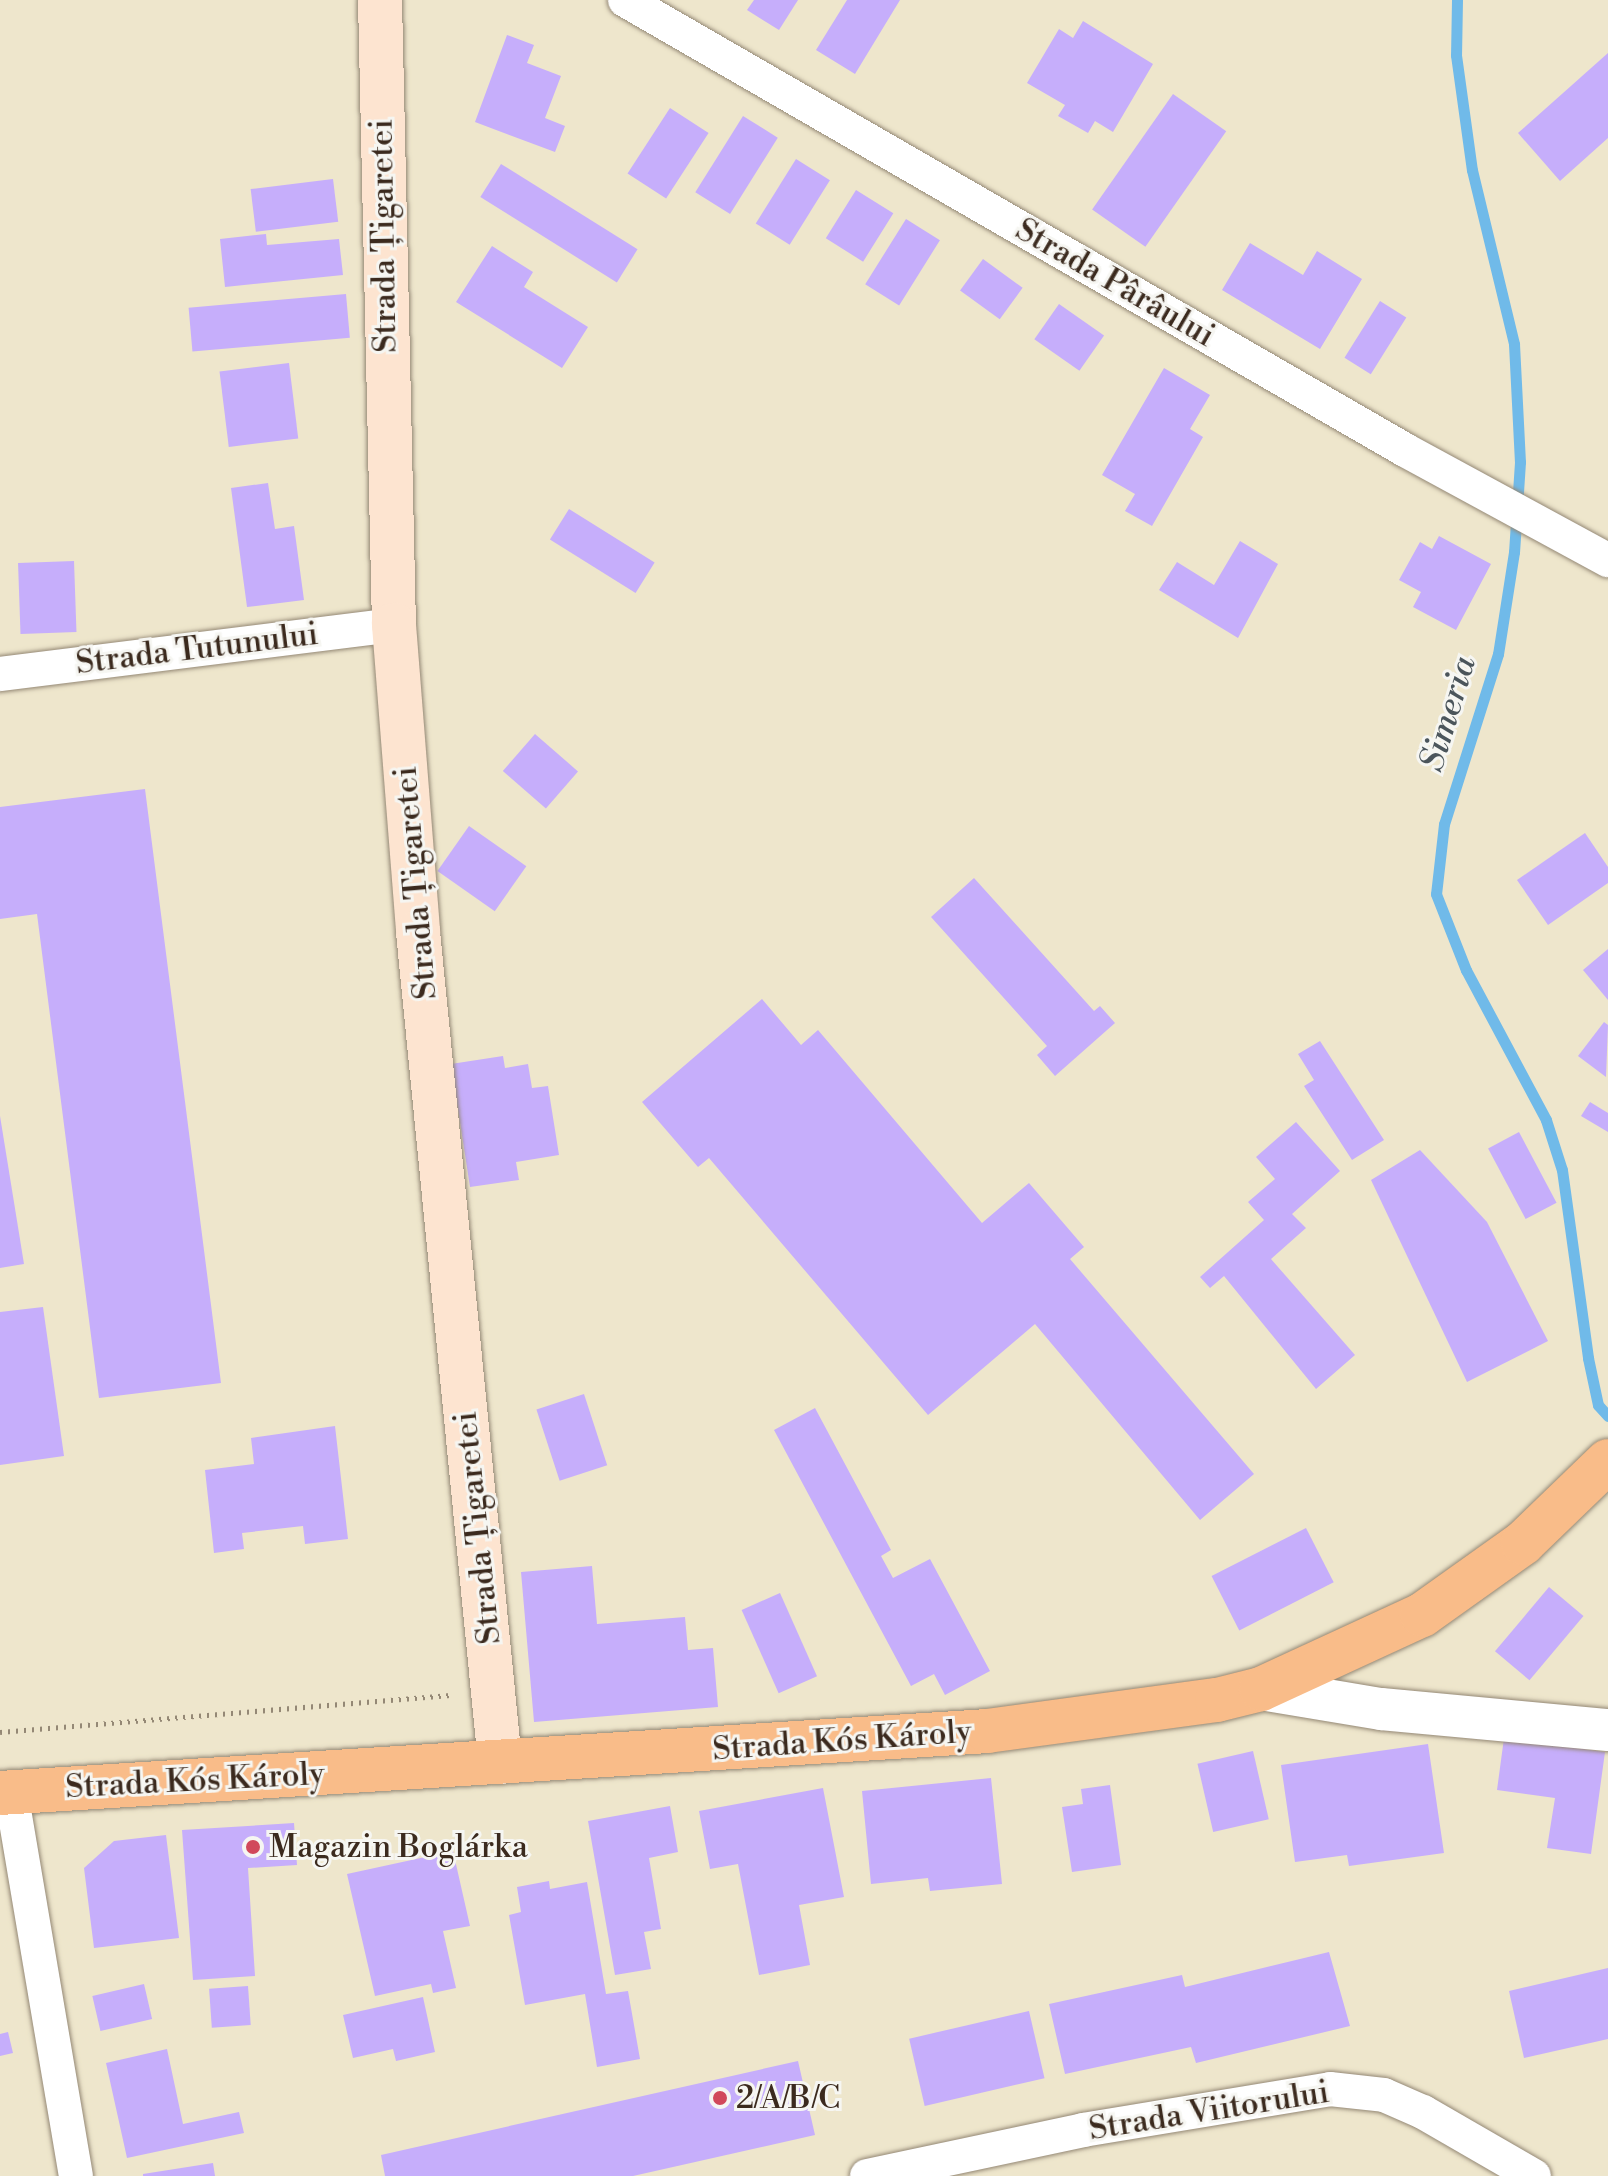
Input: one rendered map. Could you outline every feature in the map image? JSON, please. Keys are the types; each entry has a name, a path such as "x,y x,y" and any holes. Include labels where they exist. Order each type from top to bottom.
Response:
{"main road":[{"name":"Strada Țigaretei","path":"380,0 394,625 418,932 500,1762"},
{"name":"Strada Kós Károly","path":"6,1793 987,1731 1150,1712 1261,1689 1349,1653 1475,1581 1562,1510 1608,1461"}],"street":[{"name":"Strada Pârâului","path":"625,0 1477,488 1599,554"},
{"name":"Strada Tutunului","path":"0,674 394,625"},
{"path":"1261,1689 1381,1709 1608,1730"},
{"path":"6,1793 76,2176"},
{"name":"Strada Viitorului","path":"867,2176 1083,2130 1330,2089 1384,2095 1410,2106 1534,2176"}],"path":[{"path":"0,1732 494,1692"}],"building":[{"path":"754,0 798,0 779,30 747,10"},
{"path":"847,0 900,0 855,74 816,50"},
{"path":"1083,21 1153,64 1113,132 1095,121 1088,133 1058,116 1065,105 1027,83 1059,29 1073,38"},
{"path":"507,35 534,45 527,63 561,76 545,118 565,126 555,152 475,122"},
{"path":"1608,53 1608,138 1560,181 1518,133"},
{"path":"1173,94 1226,131 1145,247 1092,210"},
{"path":"670,108 709,133 666,198 628,173"},
{"path":"743,116 778,138 730,214 695,192"},
{"path":"796,159 830,180 790,245 756,223"},
{"path":"501,164 638,249 617,282 480,197"},
{"path":"333,179 338,222 256,232 251,189"},
{"path":"856,190 893,213 863,262 826,238"},
{"path":"906,219 940,240 899,305 865,284"},
{"path":"266,234 267,245 339,239 343,275 225,287 220,239"},
{"path":"1250,243 1303,275 1317,251 1362,279 1320,349 1222,290"},
{"path":"492,246 533,272 524,287 588,327 562,368 456,302"},
{"path":"983,259 1023,288 1000,319 960,291"},
{"path":"346,294 350,338 192,352 189,308"},
{"path":"1380,301 1406,317 1371,374 1344,358"},
{"path":"1059,304 1104,336 1079,371 1034,339"},
{"path":"289,363 298,438 229,447 220,372"},
{"path":"1164,368 1210,395 1190,429 1203,437 1152,526 1125,511 1135,494 1102,475"},
{"path":"268,483 275,529 294,526 304,600 247,607 231,488"},
{"path":"569,509 655,563 636,593 550,540"},
{"path":"1439,536 1491,564 1456,630 1413,607 1421,592 1399,580 1420,542 1432,549"},
{"path":"1240,541 1278,564 1238,638 1159,590 1177,562 1214,585"},
{"path":"74,561 76,632 21,634 18,563"},
{"path":"535,734 578,771 546,808 503,771"},
{"path":"145,789 221,1383 99,1398 37,914 0,919 0,807"},
{"path":"469,826 526,866 495,911 437,871"},
{"path":"1585,833 1608,867 1608,883 1548,925 1517,880"},
{"path":"974,878 1094,1011 1100,1006 1115,1023 1055,1076 1037,1055 1047,1046 931,917"},
{"path":"1608,949 1608,1000 1583,970"},
{"path":"762,999 801,1045 818,1030 982,1223 1029,1183 1084,1247 1070,1259 1254,1474 1200,1520 1035,1324 928,1415 709,1158 698,1167 642,1102"},
{"path":"1604,1022 1608,1025 1606,1077 1578,1056"},
{"path":"1320,1041 1384,1140 1352,1160 1304,1086 1314,1080 1298,1054"},
{"path":"503,1056 505,1068 528,1064 532,1088 548,1086 559,1155 516,1162 519,1180 470,1187 451,1064"},
{"path":"1590,1102 1608,1113 1608,1132 1581,1116"},
{"path":"0,1116 24,1264 0,1268"},
{"path":"1296,1122 1340,1171 1292,1214 1306,1228 1271,1259 1355,1355 1316,1389 1224,1276 1210,1288 1200,1277 1264,1220 1248,1202 1275,1179 1256,1157"},
{"path":"1519,1132 1557,1203 1526,1219 1488,1148"},
{"path":"1420,1150 1487,1222 1548,1341 1467,1382 1371,1180"},
{"path":"43,1307 64,1456 0,1465 0,1312"},
{"path":"584,1394 607,1465 560,1481 536,1409"},
{"path":"815,1408 891,1550 881,1556 893,1578 930,1559 990,1671 945,1695 934,1674 911,1686 774,1430"},
{"path":"335,1426 348,1539 305,1544 303,1526 242,1533 244,1549 214,1553 205,1470 254,1464 251,1438"},
{"path":"1306,1528 1334,1582 1239,1630 1212,1576"},
{"path":"592,1566 597,1624 685,1617 688,1650 713,1648 718,1707 534,1722 521,1572"},
{"path":"1549,1587 1583,1616 1529,1680 1495,1651"},
{"path":"780,1593 817,1676 779,1693 742,1610"},
{"path":"1504,1738 1605,1752 1591,1854 1547,1848 1555,1798 1497,1790"},
{"path":"1428,1744 1444,1853 1349,1866 1347,1855 1295,1862 1281,1765"},
{"path":"1253,1751 1269,1819 1213,1832 1197,1764"},
{"path":"991,1778 1002,1884 930,1891 928,1878 871,1884 862,1791"},
{"path":"1110,1785 1121,1865 1072,1872 1062,1807 1083,1804 1081,1789"},
{"path":"823,1788 844,1897 799,1905 810,1965 759,1975 738,1864 710,1869 699,1811"},
{"path":"670,1806 678,1852 649,1858 661,1929 644,1932 651,1969 615,1975 588,1821"},
{"path":"294,1823 297,1865 248,1868 255,1976 193,1980 182,1830"},
{"path":"166,1835 179,1938 94,1948 84,1868 114,1841"},
{"path":"453,1851 470,1926 443,1931 456,1988 433,1993 431,1984 375,1996 347,1874"},
{"path":"549,1881 550,1889 587,1882 606,1994 628,1991 640,2059 597,2067 585,1994 525,2005 509,1915 521,1912 517,1887"},
{"path":"1329,1952 1350,2026 1196,2063 1191,2047 1065,2074 1049,2004 1182,1975 1185,1987"},
{"path":"1608,1968 1608,2039 1524,2058 1509,1991"},
{"path":"144,1984 152,2019 100,2031 92,1996"},
{"path":"248,1986 251,2025 212,2028 209,1989"},
{"path":"423,1997 435,2052 396,2061 393,2049 353,2058 343,2015"},
{"path":"1029,2011 1045,2078 925,2106 909,2039"},
{"path":"8,2032 13,2053 0,2056 0,2034"},
{"path":"167,2049 183,2124 239,2112 244,2133 127,2158 106,2063"},
{"name":"2/A/B/C","path":"798,2061 815,2135 633,2176 385,2176 381,2155"},
{"path":"213,2163 215,2176 143,2176 143,2174"}],"waterway":[{"name":"Simeria","path":"1457,0 1456,55 1472,170 1514,344 1520,462 1514,552 1498,654 1444,824 1436,894 1466,970 1546,1120 1562,1170 1588,1358 1598,1405 1608,1416"}],"place":[{"name":"Magazin Boglárka","path":"253,1847"},
{"name":"2/A/B/C","path":"720,2098"}]}
